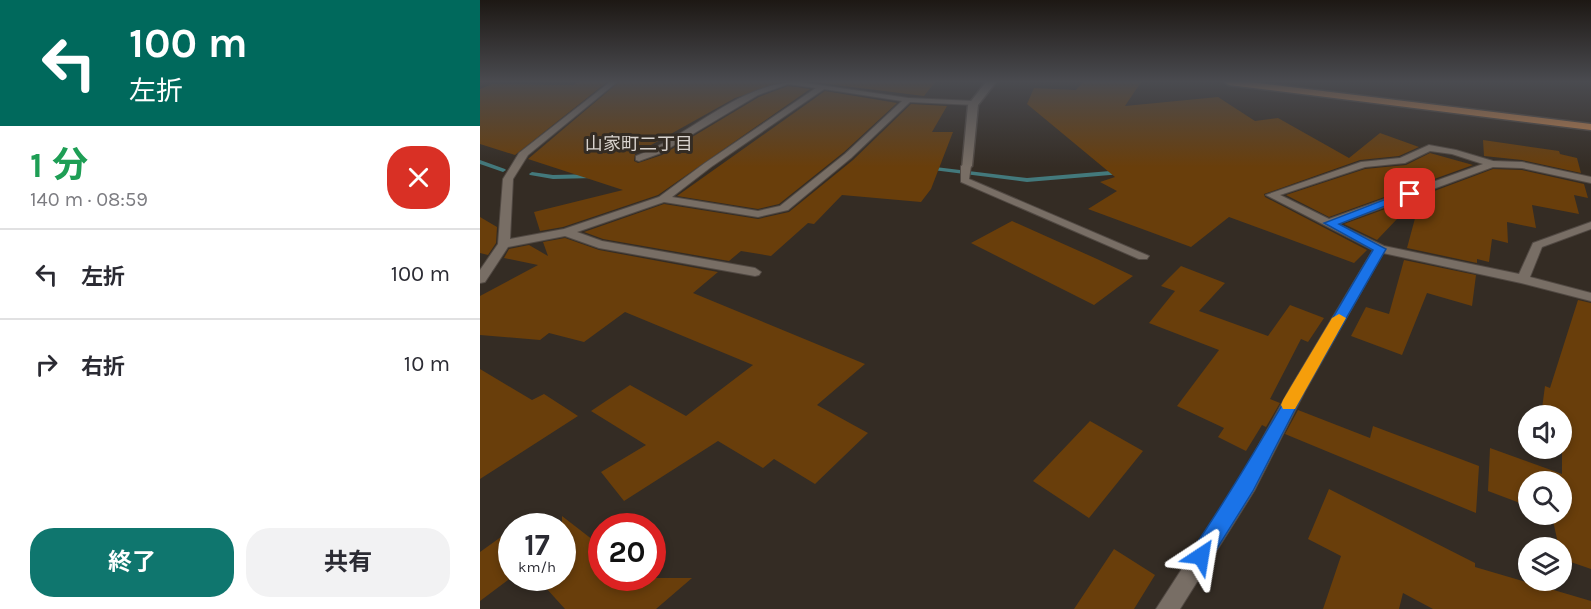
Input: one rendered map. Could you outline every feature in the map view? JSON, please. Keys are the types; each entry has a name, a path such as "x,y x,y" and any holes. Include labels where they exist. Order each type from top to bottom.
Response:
{"highway":[{"path":"1458,110 1591,127"},
{"path":"1527,110 1591,118"}],"street":[{"path":"966,166 973,110"}],"lane":[{"path":"480,279 504,244 508,179 524,153 578,110"},
{"path":"639,159 658,152 726,110"},
{"path":"504,244 566,232 663,199 788,110"},
{"path":"663,199 758,214 784,208 848,156 897,110"},
{"path":"1591,180 1522,165 1492,164 1454,152 1429,148 1402,161 1364,164 1272,195 1380,249 1524,279 1591,297"},
{"path":"1329,223 1492,164"},
{"path":"966,166 964,180 1143,256"},
{"path":"1524,279 1537,245 1591,225"},
{"path":"566,232 599,244 755,272"},
{"path":"1167,609 1246,485 1296,390 1380,249"}],"building":[{"path":"480,110 571,110 515,155 480,144"},
{"path":"585,110 713,110 635,154 634,161 638,163 662,155 737,110 779,110 658,195 563,227 540,231 534,212 623,190 528,159"},
{"path":"798,110 889,110 844,152 779,204 758,209 677,196"},
{"path":"904,110 944,110 932,132 953,132 931,189 921,202 842,195 814,224 808,223 771,256 741,251 729,261 603,239 584,232 664,204 758,219 789,212 853,160"},
{"path":"1035,110 1239,110 1255,121 1278,118 1349,158 1380,133 1419,147 1399,156 1360,160 1264,194 1265,197 1367,250 1354,263 1229,217 1191,247 1088,209 1117,191 1100,182 1115,177"},
{"path":"1483,140 1559,151 1560,154 1577,158 1581,173 1522,160 1484,156"},
{"path":"1430,153 1473,165 1329,217 1286,195 1365,169 1406,165"},
{"path":"1493,169 1522,170 1584,184 1588,198 1574,195 1579,214 1532,205 1536,228 1507,222 1508,243 1492,239 1489,262 1477,259 1477,263 1407,248 1421,196"},
{"path":"1418,197 1377,240 1344,224"},
{"path":"480,217 497,227 496,243 488,255 480,253"},
{"path":"1012,221 1133,276 1094,305 971,243"},
{"path":"565,238 599,250 718,272 693,293 865,364 817,405 868,433 815,484 774,459 763,468 718,441 624,501 601,472 646,445 591,411 630,385 686,416 753,365 625,312 584,342 549,333 540,340 480,335 480,296 538,265 504,258 509,249 529,245 548,256 543,242"},
{"path":"1404,260 1476,275 1472,306 1427,293 1402,355 1351,336 1366,307 1389,314"},
{"path":"1181,266 1225,283 1199,311 1268,336 1290,305 1324,318 1308,342 1301,339 1270,399 1280,403 1266,427 1262,425 1246,451 1218,437 1224,428 1177,406 1219,350 1149,323 1175,291 1161,286"},
{"path":"1578,300 1591,303 1591,569 1572,562 1572,537 1557,537 1554,525 1572,525 1572,471 1562,471 1562,459 1572,459 1572,405 1542,405 1545,386 1550,388"},
{"path":"480,369 532,400 544,394 578,416 480,479"},
{"path":"1298,410 1370,438 1373,426 1479,466 1476,513 1285,434"},
{"path":"1090,421 1143,451 1089,518 1033,481"},
{"path":"1490,448 1554,471 1518,471 1518,502 1488,491"},
{"path":"1329,489 1475,563 1475,567 1518,580 1518,591 1557,591 1591,601 1591,609 1433,609 1403,593 1399,609 1323,609 1341,556 1308,539"},
{"path":"576,527 588,536 588,591 666,591 666,578 692,578 656,609 565,609 549,591 576,591"},
{"path":"498,539 498,588 480,601 480,552"},
{"path":"1114,549 1155,575 1134,609 1074,609"}],"waterway":[{"path":"480,162 503,170"},
{"path":"927,168 1027,180 1122,172"},
{"path":"532,174 553,177 594,176"}],"slow traffic":[{"path":"1289,405 1339,318"}],"district":[{"name":"山家町二丁目","path":"639,144"}],"route":[{"path":"1201,556 1246,485 1296,390 1380,249 1329,223 1410,194"}]}
